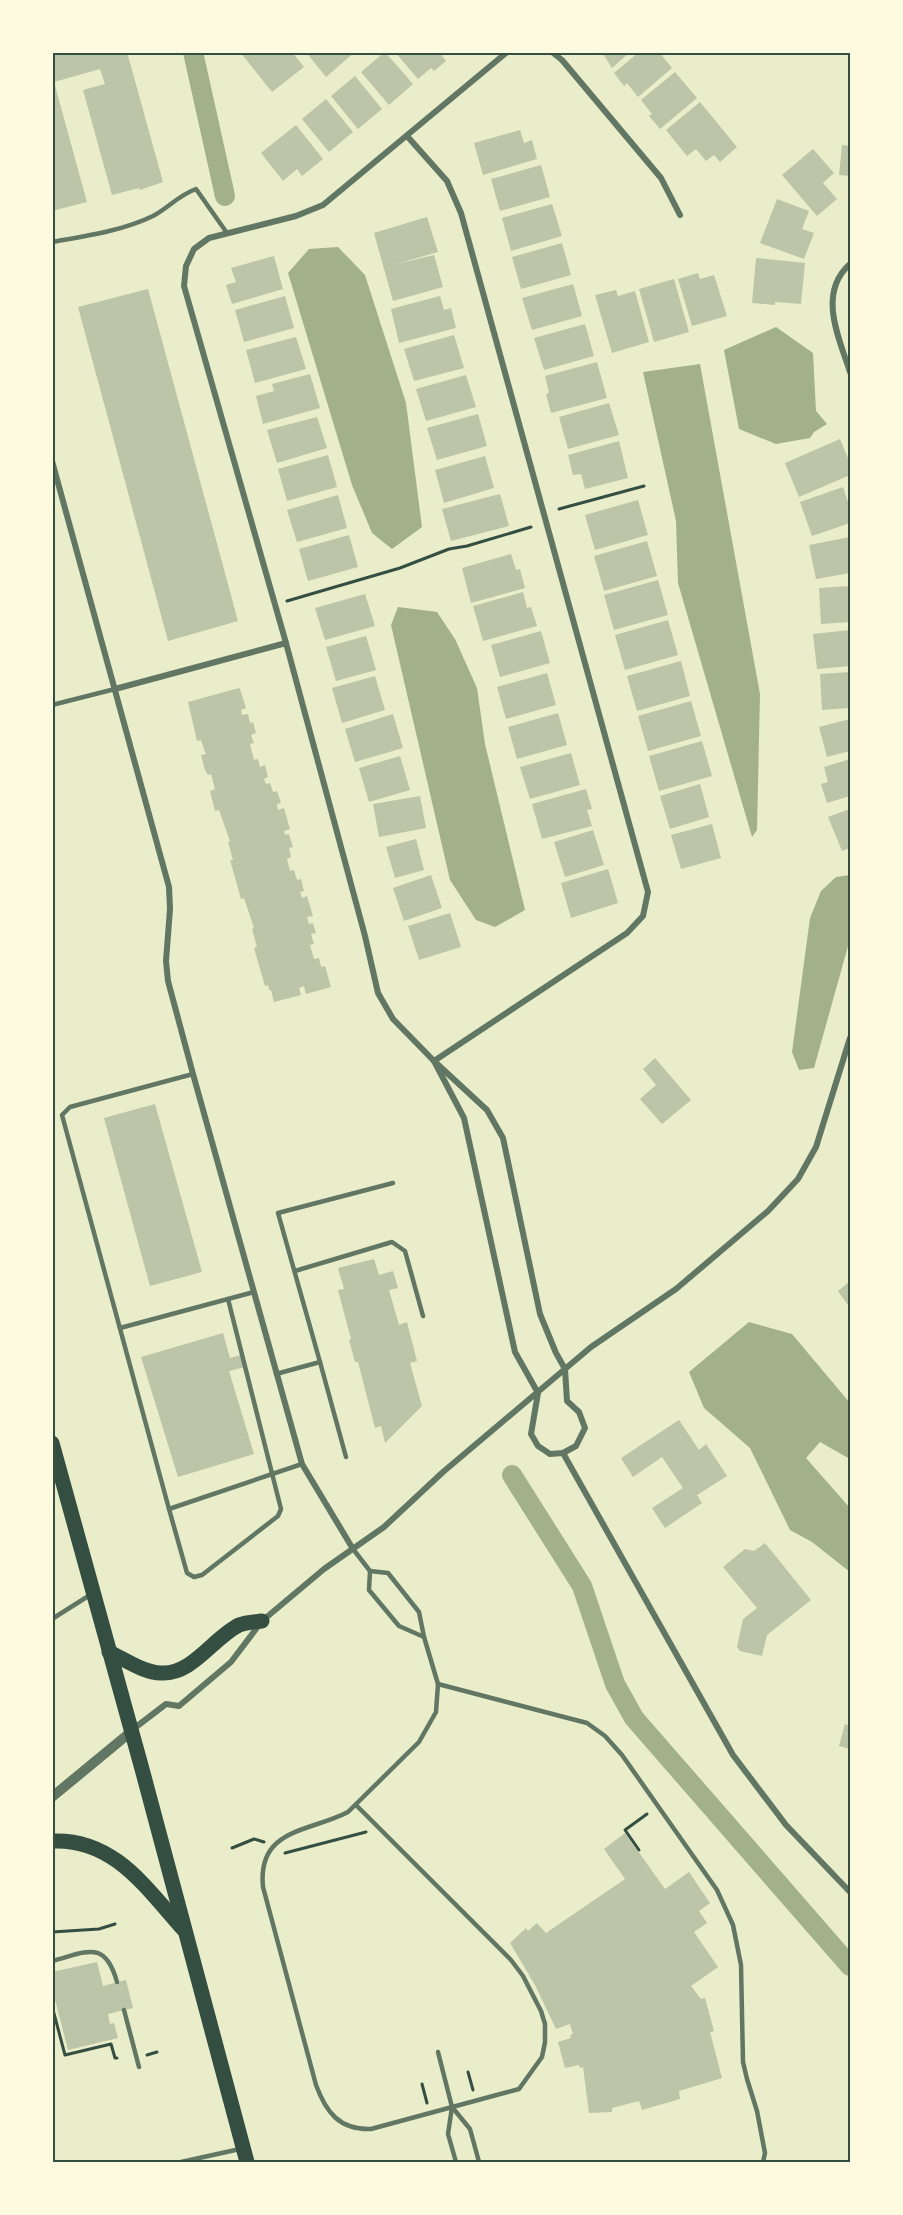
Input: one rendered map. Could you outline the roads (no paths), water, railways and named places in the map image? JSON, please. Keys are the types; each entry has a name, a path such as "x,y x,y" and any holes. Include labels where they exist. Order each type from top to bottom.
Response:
{"main road":[{"path":"52,1443 132,1731 245,2156"},
{"path":"109,1652 149,1671 172,1672 186,1666 237,1626 262,1621"},
{"path":"52,1841 64,1840 86,1844 110,1854 128,1869 186,1932"}],"street":[{"path":"434,1060 464,1118 515,1352 538,1393 531,1434 538,1446 550,1454 563,1453 576,1446 585,1428 579,1412 567,1401 565,1369 540,1314 503,1138 487,1110 393,1019 378,993 365,936 286,643 184,286 186,266 194,249 209,238 296,216 323,206 507,52"},
{"path":"552,52 562,60 661,178 680,215"},
{"path":"407,136 447,181 461,213 648,892 643,916 627,933 434,1060"},
{"path":"850,264 840,273 831,302 837,334 850,372"},
{"path":"52,461 169,887 170,909 166,961 168,981 193,1074 302,1464 353,1549"},
{"path":"115,688 286,643"},
{"path":"52,1797 166,1704 179,1706 231,1662 262,1621 324,1569 384,1527 443,1472 591,1347 676,1289 768,1211 798,1179 816,1147 850,1038"},
{"path":"563,1453 733,1755 786,1825 850,1892"}],"lane":[{"path":"52,242 128,226 152,216 170,206 184,193 196,189 227,234"},
{"path":"52,705 115,688"},
{"path":"193,1074 70,1107 62,1115 187,1573 194,1576 202,1575 278,1516 281,1509 228,1299"},
{"path":"346,1457 278,1213 393,1183"},
{"path":"295,1271 392,1242 405,1251 423,1316"},
{"path":"120,1328 254,1292"},
{"path":"276,1374 320,1362"},
{"path":"169,1509 302,1464"},
{"path":"353,1549 370,1571 369,1590 399,1626 424,1637"},
{"path":"356,1805 486,1934 523,1976 541,2011 545,2024 545,2042 542,2057 519,2089 370,2129 356,2130 331,2114 322,2103 316,2085 263,1887 262,1873 272,1848 280,1839 292,1831 336,1818 356,1805 419,1742 436,1712 438,1684 419,1612 388,1573 370,1571"},
{"path":"52,1619 93,1594"},
{"path":"438,1684 587,1723 605,1736 622,1755 717,1890 733,1924 741,1965 743,2062 758,2111 765,2152 763,2163"},
{"path":"52,1961 93,1951 105,1955 112,1965 117,1982"},
{"path":"124,2010 139,2067"},
{"path":"438,2052 452,2107 448,2134 456,2163"},
{"path":"452,2107 470,2129 479,2163"},
{"path":"181,2163 245,2156"}],"waterway":[{"path":"193,52 225,196"},
{"path":"512,1475 582,1586 615,1684 634,1718 850,1966"}]}
